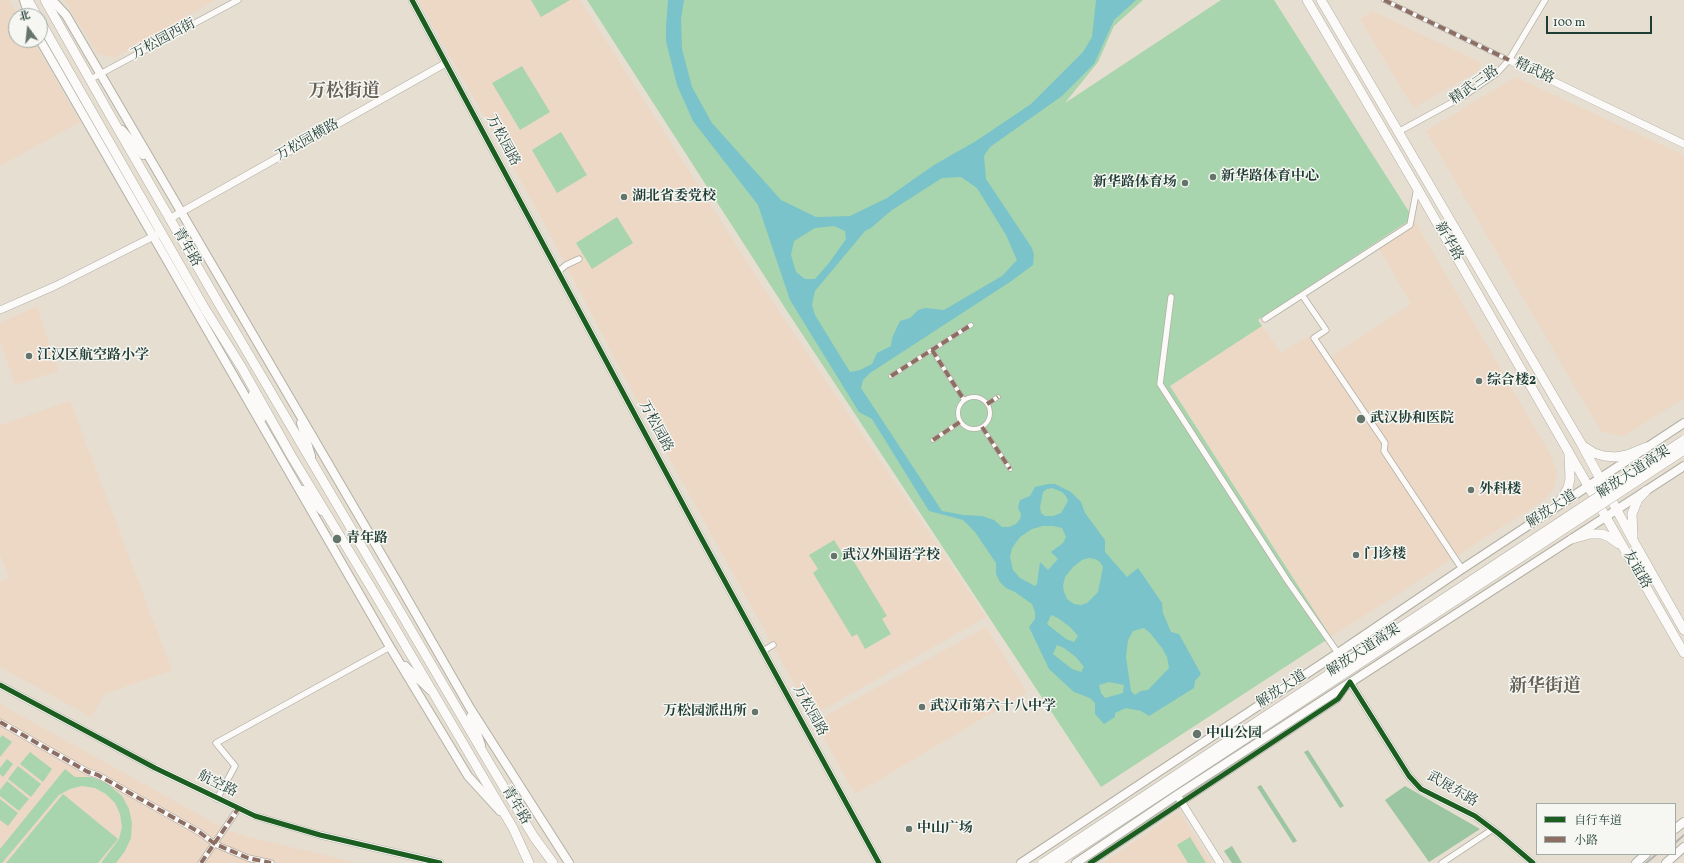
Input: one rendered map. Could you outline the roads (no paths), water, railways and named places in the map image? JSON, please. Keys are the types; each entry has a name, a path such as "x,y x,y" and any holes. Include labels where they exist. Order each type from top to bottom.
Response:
{"main road":[{"name":"青年路","path":"45,0 169,219 486,757 534,837 553,863"},
{"path":"52,0 66,15 465,700 569,863"},
{"name":"新华路","path":"1307,0 1588,486"},
{"name":"新华路","path":"1321,0 1600,478"},
{"name":"青年路","path":"48,35 292,457 334,524 513,828 529,862"},
{"path":"45,48 126,192 397,659 468,776 507,818"},
{"path":"110,115 158,174"},
{"path":"99,122 126,192"},
{"path":"245,374 272,443"},
{"path":"295,407 314,464"},
{"name":"解放大道","path":"1021,863 1684,423"},
{"name":"解放大道高架","path":"1043,863 1684,440"},
{"path":"1582,445 1594,453 1616,457 1627,455 1647,447"},
{"path":"1550,511 1558,504 1568,488 1570,466 1568,450"},
{"name":"解放大道高架","path":"1056,863 1684,450"},
{"path":"1076,863 1179,798 1350,682 1684,466"},
{"path":"292,478 334,524"},
{"name":"友谊路","path":"1600,478 1684,630"},
{"name":"友谊路","path":"1588,486 1684,653"},
{"path":"1634,542 1632,514 1638,499 1646,491"},
{"path":"1572,539 1590,534 1602,534 1609,537 1624,550"},
{"path":"397,659 433,693"},
{"path":"465,700 486,757"},
{"path":"1676,828 1684,822"},
{"path":"534,837 548,863"},
{"path":"1676,854 1684,847"},
{"path":"1636,863 1645,855"},
{"path":"1666,863 1675,855"}],"street":[{"name":"万松园西街","path":"89,80 238,0"},
{"name":"万松园路","path":"412,0 879,863"},
{"name":"精武路","path":"1384,0 1684,144"},
{"name":"精武三路","path":"1398,132 1483,84 1497,73 1509,60 1545,0"},
{"name":"万松园横路","path":"169,219 446,63"},
{"path":"1265,319 1410,225 1417,188"},
{"path":"0,310 55,286 162,233"},
{"path":"558,272 566,265 579,260"},
{"path":"1302,295 1326,330 1314,338 1385,443 1384,451 1462,569"},
{"path":"1172,297 1160,384 1286,580 1338,653"},
{"path":"891,376 971,325"},
{"path":"932,350 964,400"},
{"path":"987,404 998,397"},
{"path":"969,398 979,398 987,404 989,409 989,419 982,427 978,429 968,428 960,422 957,413 958,408 964,400 969,398"},
{"path":"933,440 960,422"},
{"path":"982,427 1010,469"},
{"path":"763,651 773,645"},
{"path":"217,799 235,766 216,743 390,647"},
{"name":"武展东路","path":"1350,682 1409,776 1422,789 1475,816 1522,852 1533,863"},
{"name":"航空路","path":"0,686 155,768 255,816 282,825 440,863"},
{"path":"0,722 199,832 214,844 248,858 271,863"},
{"path":"1090,863 1179,798 1220,863"},
{"path":"201,863 238,809"},
{"path":"1442,863 1493,829"}],"water":[{"path":"668,0 684,0 681,19 682,49 692,87 712,123 781,200 816,217 850,216 887,198 934,165 976,141 1031,104 1083,52 1092,37 1096,0 1136,0 1114,20 1094,64 1062,96 990,147 984,156 986,179 1032,248 1034,255 1033,265 1010,282 870,373 863,380 861,388 942,511 964,515 982,516 994,520 1002,527 1009,527 1016,524 1020,519 1021,514 1018,508 1020,500 1030,496 1035,487 1055,484 1071,492 1081,502 1085,513 1105,540 1105,552 1127,577 1138,568 1162,603 1163,613 1171,632 1179,634 1201,674 1195,681 1194,688 1149,716 1141,711 1126,708 1115,713 1115,717 1104,724 1095,714 1095,703 1090,698 1074,692 1049,669 1029,627 1035,619 1035,612 1032,604 1015,592 1006,588 1000,582 996,574 996,563 975,532 963,520 929,511 872,419 859,412 790,300 758,205 693,121 677,85 666,41","holes":["961,177 977,188 1006,235 1017,260 1002,276 944,310 926,308 918,310 910,318 900,321 892,338 891,346 877,353 872,364 860,370 850,372 815,315 812,305 815,291 865,231 871,228 892,210 942,178","834,226 845,231 846,239 829,263 815,279 805,279 796,272 791,255 794,241 815,228","1052,488 1062,492 1066,496 1068,501 1061,513 1053,516 1045,516 1041,513 1040,507 1043,492","1043,526 1062,528 1066,537 1063,543 1051,552 1058,559 1048,570 1040,562 1037,584 1035,586 1020,578 1013,570 1010,557 1012,548 1020,537 1032,529","1089,558 1100,562 1103,567 1098,592 1087,603 1081,605 1074,604 1067,599 1064,592 1063,586 1065,577 1073,567 1082,560","1051,615 1058,618 1070,627 1078,636 1074,642 1066,639 1047,624","1144,628 1162,648 1167,657 1169,668 1148,690 1141,691 1135,695 1131,691 1126,657 1128,640 1133,631","1057,645 1064,648 1076,657 1084,667 1081,672 1072,669 1053,654","1109,682 1124,685 1123,693 1105,698 1101,693 1099,685"]}],"railway":[{"path":"1676,842 1684,835"},
{"path":"1646,863 1656,855"}],"place":[{"name":"新华路体育中心","path":"1213,177"},
{"name":"新华路体育场","path":"1185,183"},
{"name":"湖北省委党校","path":"624,197"},
{"name":"江汉区航空路小学","path":"29,356"},
{"name":"综合楼2","path":"1479,381"},
{"name":"武汉协和医院","path":"1361,419"},
{"name":"外科楼","path":"1471,490"},
{"name":"青年路","path":"337,539"},
{"name":"门诊楼","path":"1356,555"},
{"name":"武汉外国语学校","path":"834,556"},
{"name":"武汉市第六十八中学","path":"922,707"},
{"name":"万松园派出所","path":"755,712"},
{"name":"中山公园","path":"1197,734"},
{"name":"中山广场","path":"909,829"}],"district":[{"name":"万松街道","path":"344,93"},
{"name":"新华街道","path":"1545,688"}]}
